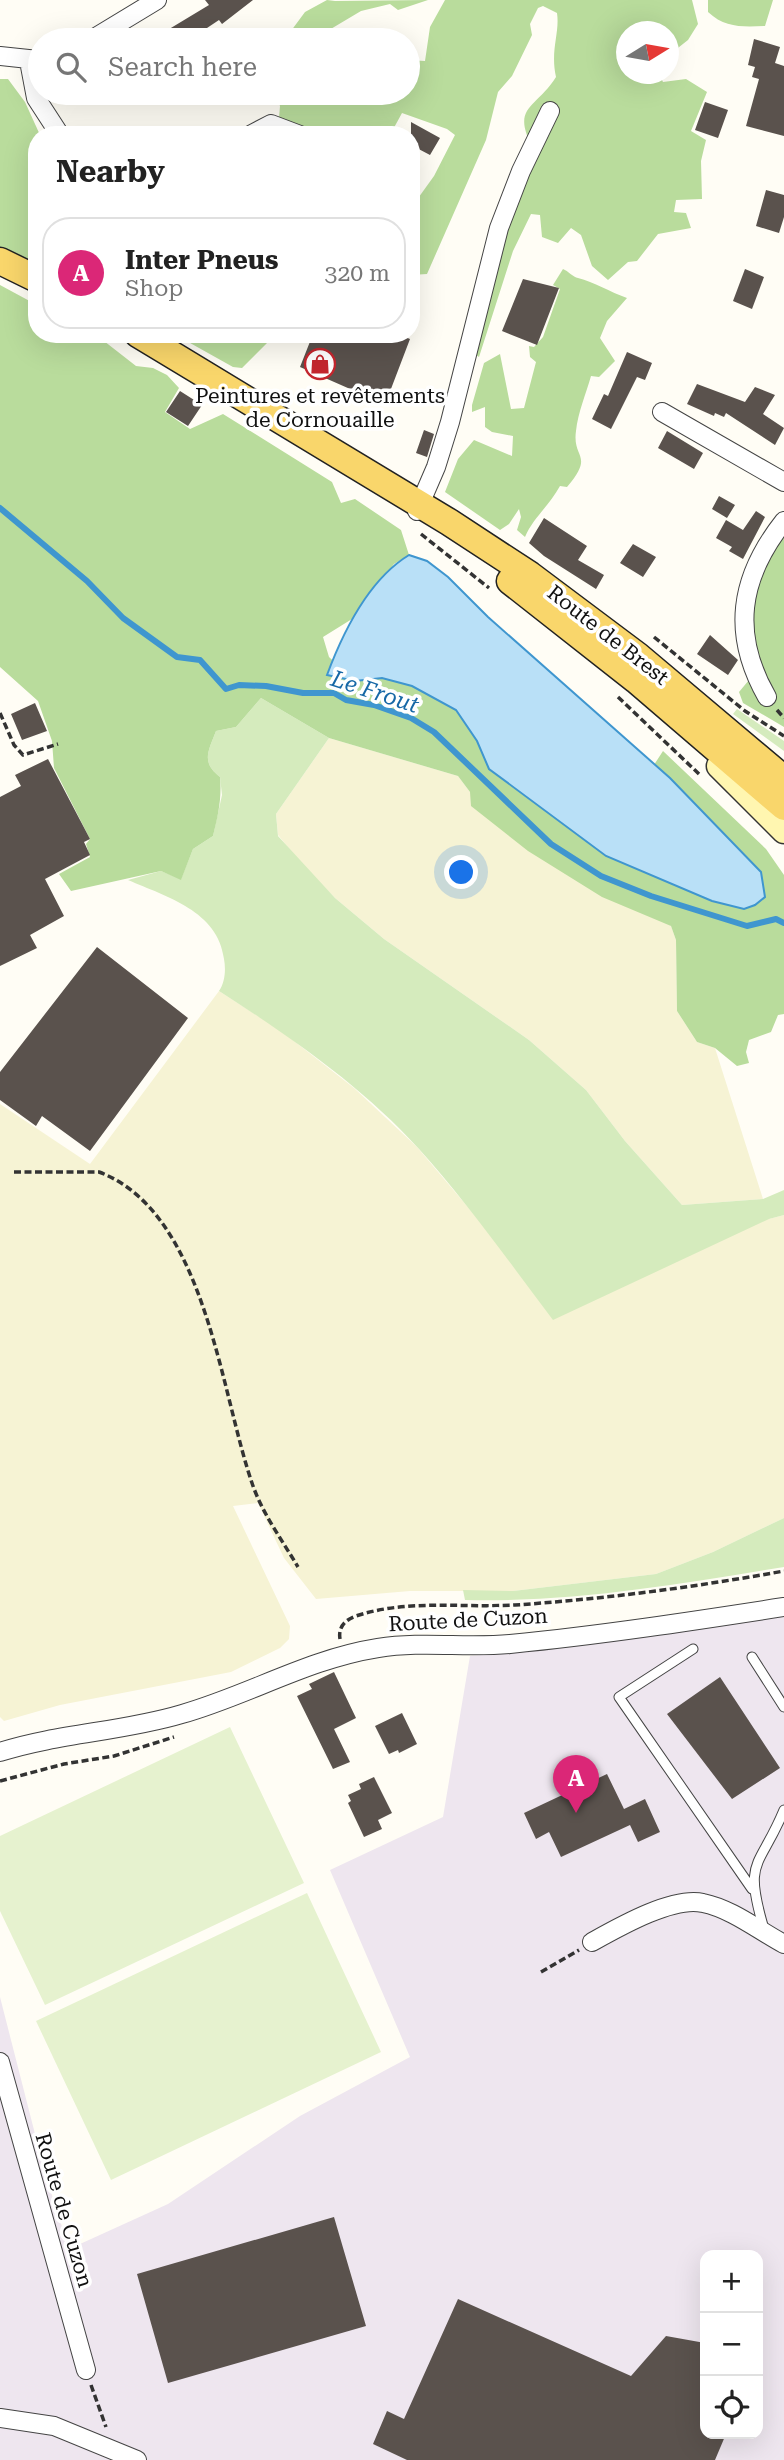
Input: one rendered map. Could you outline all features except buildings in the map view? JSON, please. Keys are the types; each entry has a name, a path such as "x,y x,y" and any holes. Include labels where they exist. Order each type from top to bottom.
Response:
{"main road":[{"path":"0,261 28,274"},
{"name":"Route de Brest","path":"153,343 383,485 418,515 598,650 784,807"},
{"name":"Route de Brest","path":"418,515 530,575 618,640 784,779"},
{"name":"Route de Brest","path":"598,650 784,831"}],"street":[{"path":"111,28 157,0"},
{"path":"0,56 28,59"},
{"path":"41,105 54,126"},
{"path":"418,515 450,422 499,228 521,171 550,111"},
{"path":"662,412 784,482"},
{"path":"767,697 746,646 743,609 755,571 771,538 784,522"},
{"name":"Route de Cuzon","path":"0,1752 57,1737 178,1716 343,1655 429,1642 493,1645 592,1635 784,1607"},
{"path":"592,1942 659,1910 694,1902 720,1908 784,1944"},
{"name":"Route de Cuzon","path":"0,2062 86,2370"},
{"path":"0,2418 54,2426 136,2460"}],"lane":[{"path":"693,1649 619,1697 752,1889 765,1934"},
{"path":"752,1657 784,1707"},
{"path":"752,1889 756,1862 784,1810"}],"path":[{"path":"418,515 493,591"},
{"path":"609,690 687,762"},
{"path":"0,713 14,745 23,755 58,744"},
{"path":"14,1172 99,1172 108,1175 137,1196 170,1232 216,1349 253,1486 298,1567"},
{"path":"343,1655 339,1635 345,1622 377,1611 418,1605 513,1605 608,1597 784,1571"},
{"path":"0,1780 64,1764 114,1756 186,1733"},
{"path":"541,1972 592,1942"},
{"path":"86,2370 113,2450"}],"shaded area":[{"path":"329,738 458,776 470,792 671,926 676,940 677,1011 697,1042 715,1048 763,1199 682,1205 625,1141 586,1090 529,1040 384,939 335,898 300,862 278,835 276,814"},
{"path":"219,991 280,1030 354,1088 417,1147 472,1212 769,1219 784,1215 784,1518 713,1552 656,1574 513,1591 410,1591 316,1599 284,1558 258,1503 233,1506 290,1626 289,1639 280,1648 231,1672 60,1705 4,1721 0,1717 0,1104 90,1164"},
{"path":"784,1614 784,2460 0,2460 0,1997 45,2173 69,2249 168,2204 300,2116 410,2057 330,1870 443,1817 470,1656 587,1645"}],"green space":[{"path":"327,0 428,0 398,10 390,4 361,11 332,28 293,28 305,12"},
{"path":"445,0 692,0 698,24 688,40 679,47 679,21 616,21 616,84 679,84 679,80 686,79 707,92 691,131 706,140 701,161 702,199 676,200 674,212 686,213 691,228 658,234 637,261 628,262 608,280 592,266 581,235 571,228 558,243 542,237 540,215 531,214 513,251 479,357 469,350 534,150 524,125 525,116 556,77 554,58 557,13 543,6 538,8 530,24 532,35 512,76 498,92 486,140 427,274 420,274 420,195 434,176 455,135 447,129 402,113 395,126 291,126 279,118 280,105 420,105 420,61 425,61 430,27"},
{"path":"708,0 773,0 765,26 749,26 728,24 714,17 708,12"},
{"path":"0,79 8,79 25,102 36,126 28,126 28,265 0,251"},
{"path":"563,269 627,298 607,321 600,338 615,361 599,377 591,376 580,410 576,440 580,468 567,487 560,486 525,537 517,530 521,517 519,509 509,524 500,530 445,492 458,459 474,440 512,456 513,436 492,432 485,427 485,407 472,412 472,405 484,363 500,354 511,409 524,408 536,362 530,357 529,346 534,347 543,337 560,289 553,285"},
{"path":"0,285 28,300 28,343 107,343 136,366 153,368 167,375 179,388 165,412 190,429 223,414 332,482 341,503 355,499 401,530 409,555 394,564 352,619 323,637 329,657 355,681 381,678 412,686 456,710 477,741 489,769 652,768 663,751 766,849 784,875 784,1014 778,1015 771,1032 749,1040 746,1052 749,1063 737,1066 715,1048 697,1042 677,1011 676,940 671,926 602,897 528,851 471,806 470,792 458,776 329,738 261,698 236,727 216,731 208,756 210,766 220,777 220,800 215,829 213,836 193,849 181,880 161,871 71,891 59,874 90,857 86,844 90,839 54,768 52,741 38,701 0,667"},
{"path":"190,343 267,343 242,368 233,367"},
{"path":"784,530 784,727 743,703 739,692 749,680 751,592"},
{"path":"261,698 329,738 276,814 278,836 335,898 384,939 529,1040 586,1090 625,1141 682,1205 763,1199 784,1190 784,1215 769,1219 553,1320 454,1190 397,1126 324,1063 219,991 224,980 225,963 220,943 212,929 188,908 128,880 161,871 181,879 193,849 213,836 222,795 220,777 208,761 211,745 216,731 236,727"},
{"path":"737,709 784,741 784,751 733,714"},
{"path":"784,1518 784,1567 665,1586 585,1595 465,1600 463,1590 513,1591 656,1574 713,1552"},
{"path":"230,1727 304,1883 45,2005 0,1911 0,1836"},
{"path":"307,1893 381,2052 111,2180 36,2021"}],"water":[{"path":"409,555 427,561 448,577 488,617 670,778 761,872 765,897 744,909 712,901 606,856 489,769 477,741 456,710 412,686 382,678 355,681 327,675 349,625 369,593 381,578"}],"waterway":[{"name":"Le Frout","path":"0,508 87,581 123,618 177,657 200,660 226,689 239,685 266,686 303,693 334,693 346,700 374,705 411,718 434,732 551,844 601,876 651,896 747,926 776,919 784,923"}],"place":[{"name":"Peintures et revêtements de Cornouaille","path":"320,364"},
{"name":"Inter Pneus","path":"576,1813"}]}
